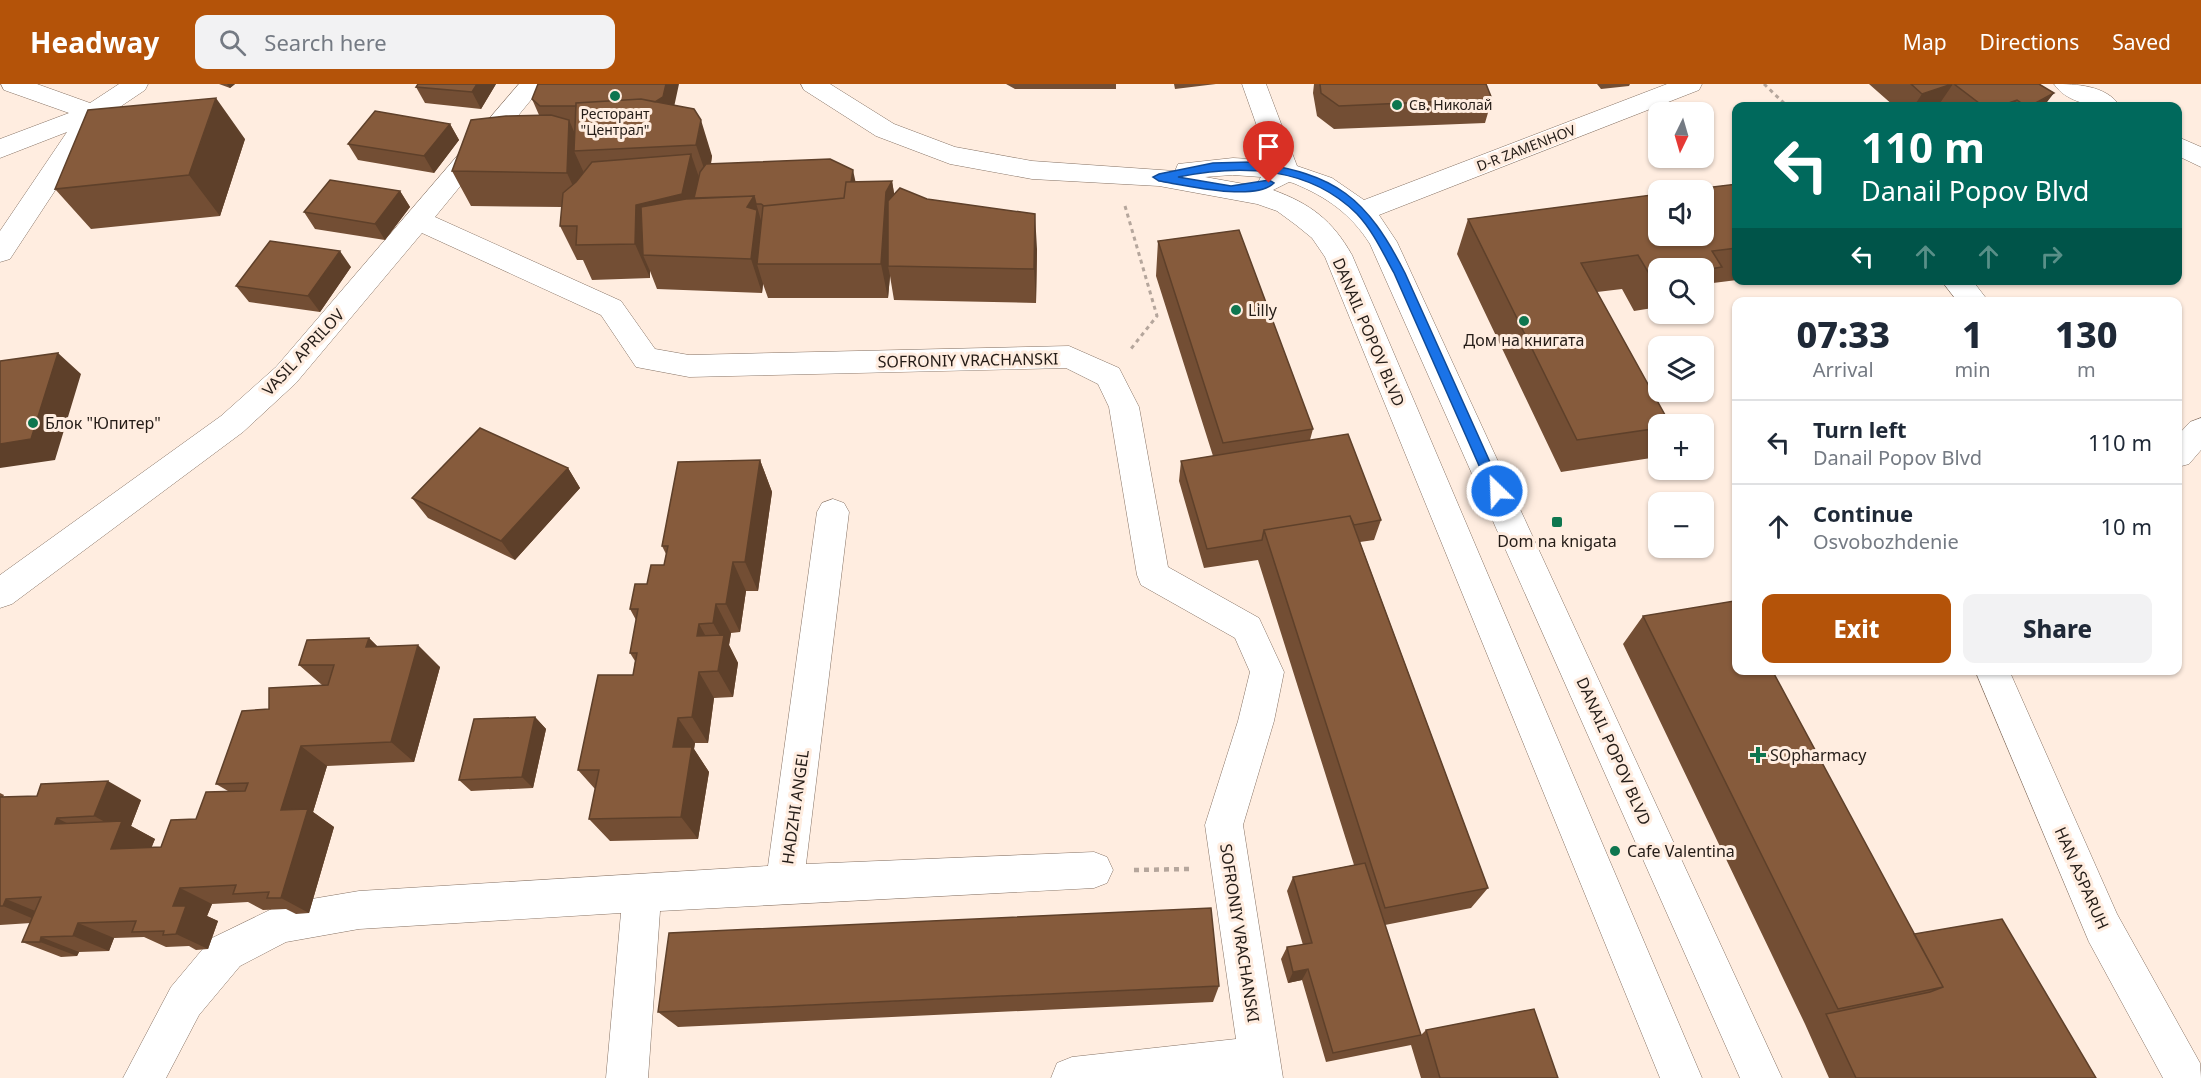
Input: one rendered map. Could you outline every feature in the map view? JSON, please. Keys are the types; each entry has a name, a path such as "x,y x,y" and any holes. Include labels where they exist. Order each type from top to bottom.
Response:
{"street":[{"path":"13,84 93,113"},
{"path":"0,149 93,113 136,84"},
{"name":"VASIL APRILOV","path":"0,594 232,424 286,375 532,84"},
{"path":"813,84 885,130 950,155 1032,170 1116,177 1159,177"},
{"path":"1231,190 1269,183 1286,171 1254,84"},
{"name":"D-R ZAMENHOV","path":"1361,212 1690,84"},
{"path":"2066,84 2100,102"},
{"path":"0,252 93,113"},
{"path":"2182,147 2201,158"},
{"name":"DANAIL POPOV BLVD","path":"1159,177 1213,166 1251,166 1286,171 1314,180 1339,195 1361,212 1383,242 1399,273 1761,1078"},
{"name":"DANAIL POPOV BLVD","path":"1159,177 1262,196 1287,205 1322,231 1338,255 1681,1078"},
{"name":"SOFRONIY VRACHANSKI","path":"418,220 612,308 629,338 646,359 689,366 1068,357 1109,376 1124,408 1153,575 1246,628 1267,672 1256,721 1224,825 1260,1068"},
{"path":"1960,285 1970,297"},
{"path":"2182,451 2201,430"},
{"name":"HADZHI ANGEL","path":"144,1078 185,1001 226,952 282,923 359,910 785,884 833,512"},
{"name":"HAN ASPARUH","path":"1994,675 2103,928 2185,1078"},
{"path":"785,884 1094,870"},
{"path":"627,1078 642,893"},
{"path":"1072,1078 1260,1068"}],"path":[{"path":"1764,84 1783,102"},
{"path":"1109,376 1157,316 1116,177"},
{"path":"1094,870 1229,868"}],"building":[{"path":"418,84 477,84 472,92 416,87"},
{"path":"538,84 666,84 663,97 655,102 641,99 576,103 576,106 540,106 532,99"},
{"path":"1320,84 1486,84 1492,99 1339,106 1321,93"},
{"path":"1911,84 1952,84 1922,94"},
{"path":"1954,84 2039,84 2054,93 2037,102 2017,100 1978,102"},
{"path":"216,98 189,175 55,189 88,110"},
{"path":"641,99 694,109 701,120 696,145 574,151 576,103"},
{"path":"375,111 450,124 424,156 348,144"},
{"path":"551,115 569,120 567,173 452,171 471,120 506,116"},
{"path":"691,154 682,194 636,205 635,244 576,245 577,226 560,226 563,193 576,182 592,162"},
{"path":"830,159 853,170 851,182 846,182 844,198 764,206 756,204 754,196 694,198 700,172 706,164"},
{"path":"330,180 400,191 375,224 304,212"},
{"path":"892,181 886,192 881,264 757,264 763,206 844,198 846,182"},
{"path":"1732,185 1732,249 1712,251 1722,267 1714,268 1714,258 1648,258 1648,272 1638,255 1581,263 1648,384 1648,402 1658,402 1664,414 1648,414 1648,430 1577,440 1468,219 1648,195 1648,246 1714,246 1714,187"},
{"path":"900,188 927,199 1035,214 1034,269 888,266 888,201"},
{"path":"754,196 747,207 757,210 751,259 643,255 641,207 686,199"},
{"path":"1239,230 1313,429 1223,443 1158,241"},
{"path":"270,241 340,251 308,296 236,286"},
{"path":"58,353 31,439 0,444 0,361"},
{"path":"480,428 568,468 501,541 412,498"},
{"path":"1348,434 1381,520 1354,525 1350,516 1264,530 1262,540 1207,549 1181,461"},
{"path":"760,460 745,562 733,562 726,604 716,604 713,623 699,624 697,636 724,635 718,671 699,672 692,717 678,718 673,747 692,747 681,817 589,819 599,770 578,770 598,675 633,675 637,653 630,653 638,609 630,609 635,584 647,584 651,565 664,565 668,546 662,546 678,462"},
{"path":"1350,516 1488,888 1385,908 1264,530"},
{"path":"1732,601 1732,675 1775,675 1943,987 1838,1009 1643,616"},
{"path":"369,638 366,647 418,645 391,742 301,746 281,810 308,809 281,898 267,898 269,892 233,894 236,885 180,888 173,906 186,906 176,934 163,935 164,931 132,932 136,921 78,923 73,936 41,937 40,942 22,942 41,897 6,899 3,906 0,906 0,797 37,796 41,784 108,781 94,816 57,818 55,824 122,821 111,849 161,847 171,820 196,819 206,792 245,791 248,783 216,784 242,711 269,709 269,688 328,685 334,665 299,665 307,640"},
{"path":"535,717 522,777 459,780 474,719"},
{"path":"1365,863 1421,1035 1333,1053 1308,969 1293,972 1287,947 1312,943 1293,877"},
{"path":"1211,908 1219,986 658,1012 669,933"},
{"path":"2002,919 2096,1078 1856,1078 1826,1014 1930,992 1943,987 1914,934"},
{"path":"1534,1009 1558,1078 1440,1078 1426,1030"}],"place":[{"name":"Ресторант \"Централ\"","path":"615,96"},
{"name":"Св. Николай","path":"1397,105"},
{"name":"Lilly","path":"1236,310"},
{"name":"Дом на книгата","path":"1524,321"},
{"name":"Блок \"Юпитер\"","path":"33,423"},
{"name":"Dom na knigata","path":"1557,522"},
{"name":"SOpharmacy","path":"1758,755"},
{"name":"Cafe Valentina","path":"1615,851"}],"route":[{"path":"1269,183 1254,188 1231,190 1159,177 1213,166 1251,166 1286,171 1314,180 1361,212 1383,242 1399,273 1497,491"}]}
